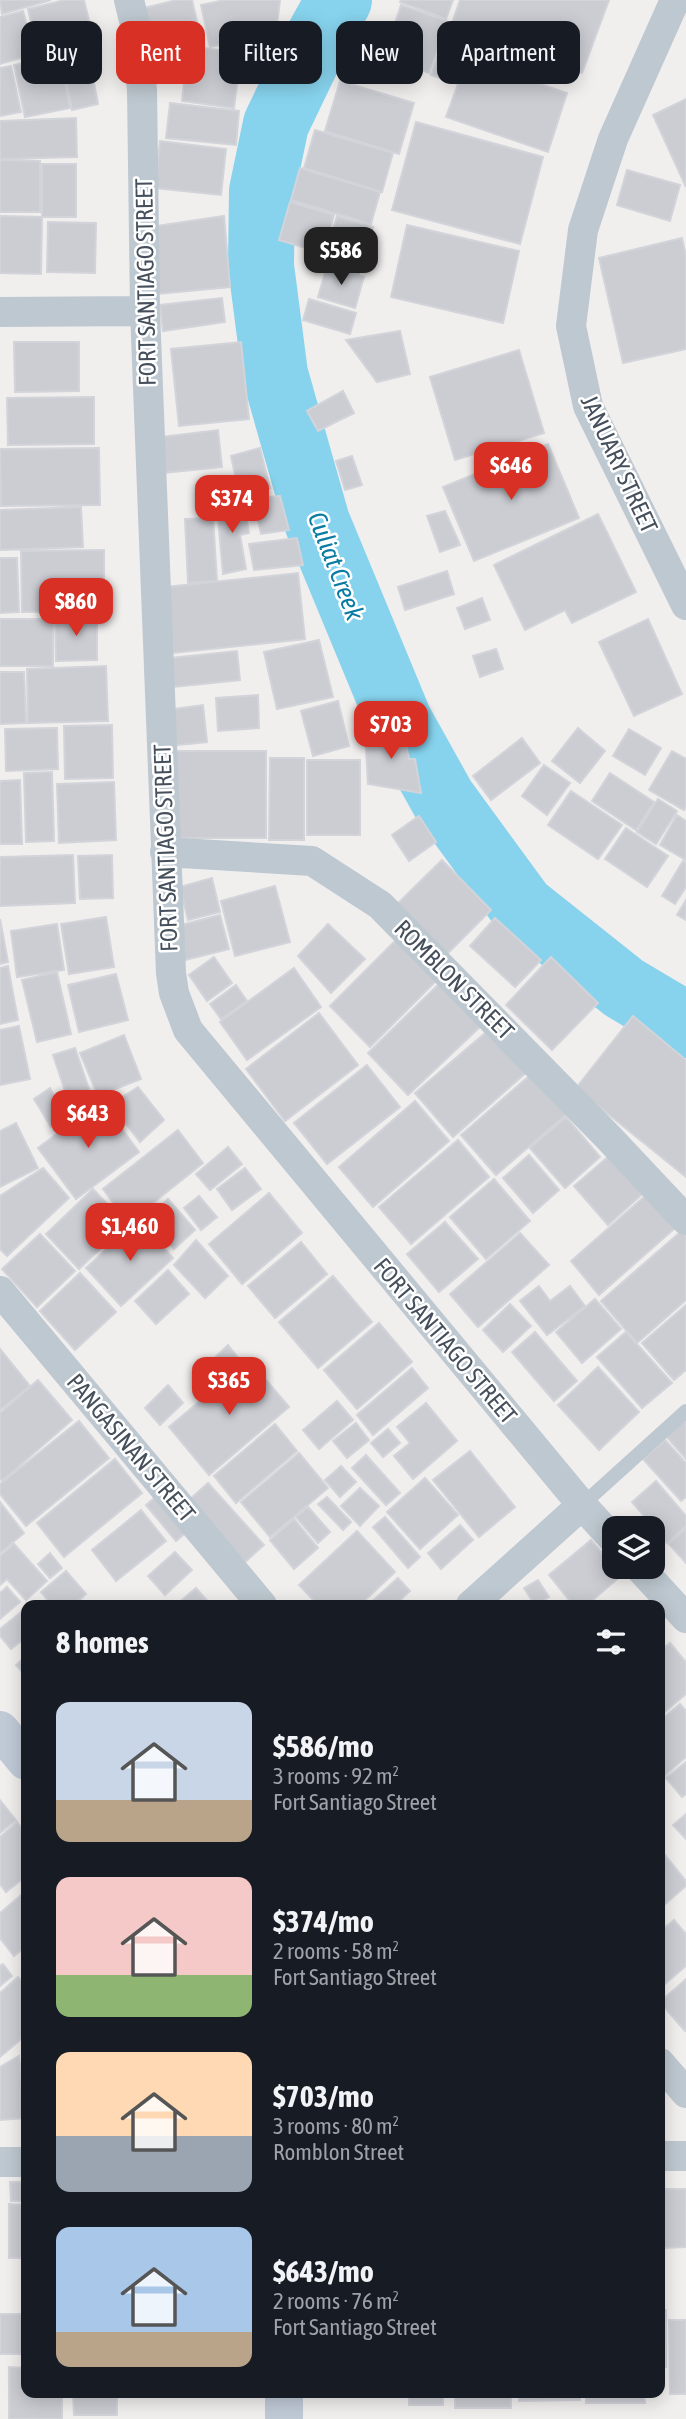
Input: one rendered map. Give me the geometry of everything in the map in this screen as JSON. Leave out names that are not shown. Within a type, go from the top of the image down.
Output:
[{"type":"street","name":"FORT SANTIAGO STREET","points":[[130,0],[136,29],[142,90],[145,312],[171,973],[174,993],[188,1030],[602,1527]]},
{"type":"street","name":"JANUARY STREET","points":[[675,0],[613,139],[583,230],[571,327],[588,406],[686,605]]},
{"type":"street","points":[[0,312],[145,312]]},
{"type":"street","name":"ROMBLON STREET","points":[[166,852],[312,861],[380,905],[600,1128],[686,1220]]},
{"type":"street","name":"PANGASINAN STREET","points":[[0,1291],[258,1600]]},
{"type":"street","points":[[477,1600],[582,1505]]},
{"type":"street","points":[[650,1579],[686,1618]]},
{"type":"street","points":[[0,1730],[21,1755]]},
{"type":"street","points":[[665,2069],[686,2093]]},
{"type":"street","points":[[665,2156],[686,2156]]},
{"type":"street","points":[[0,2162],[21,2162]]},
{"type":"street","points":[[284,2398],[284,2419]]},
{"type":"lane","points":[[582,1505],[686,1411]]},
{"type":"building","points":[[0,0],[51,0],[2,14]]},
{"type":"building","points":[[65,0],[84,0],[89,21],[31,21],[28,9]]},
{"type":"building","points":[[177,0],[192,0],[197,21],[147,21],[144,8]]},
{"type":"building","points":[[225,0],[280,0],[277,21],[219,21],[219,45],[210,47],[201,5]]},
{"type":"building","points":[[453,0],[446,19],[400,2]]},
{"type":"building","points":[[460,0],[609,0],[582,73],[580,21],[453,21]]},
{"type":"building","points":[[401,5],[447,21],[437,21],[437,50],[429,73],[423,71],[423,21],[396,21]]},
{"type":"building","points":[[23,11],[26,21],[21,21],[21,58],[0,64],[0,17]]},
{"type":"building","points":[[205,48],[219,50],[219,84],[237,84],[234,108],[182,101],[184,84],[205,84]]},
{"type":"building","points":[[437,57],[437,77],[431,75]]},
{"type":"building","points":[[21,64],[21,84],[65,84],[70,108],[25,117],[14,65]]},
{"type":"building","points":[[11,66],[21,112],[0,116],[0,68]]},
{"type":"building","points":[[67,84],[94,84],[98,104],[72,110]]},
{"type":"building","points":[[339,84],[350,84],[414,103],[399,154],[325,131]]},
{"type":"building","points":[[458,84],[540,84],[567,93],[548,152],[446,117]]},
{"type":"building","points":[[686,99],[686,187],[653,115]]},
{"type":"building","points":[[170,103],[239,111],[236,145],[166,138]]},
{"type":"building","points":[[76,118],[77,157],[0,159],[0,121]]},
{"type":"building","points":[[416,122],[543,157],[520,244],[392,210]]},
{"type":"building","points":[[315,130],[393,153],[382,192],[304,168]]},
{"type":"building","points":[[160,141],[226,149],[221,195],[155,188]]},
{"type":"building","points":[[0,160],[40,161],[40,212],[0,212]]},
{"type":"building","points":[[42,164],[76,164],[76,217],[42,217]]},
{"type":"building","points":[[300,168],[380,192],[371,224],[291,200]]},
{"type":"building","points":[[627,170],[680,185],[670,221],[617,205]]},
{"type":"building","points":[[290,202],[334,215],[323,253],[279,240]]},
{"type":"building","points":[[0,216],[42,217],[41,274],[0,273]]},
{"type":"building","points":[[224,216],[230,287],[158,294],[156,226]]},
{"type":"building","points":[[337,216],[373,227],[359,274],[323,263]]},
{"type":"building","points":[[48,222],[96,223],[95,273],[47,272]]},
{"type":"building","points":[[407,225],[519,251],[503,323],[391,297]]},
{"type":"building","points":[[682,238],[686,256],[686,349],[623,363],[599,258]]},
{"type":"building","points":[[327,266],[364,277],[355,308],[318,297]]},
{"type":"building","points":[[222,298],[225,322],[163,331],[160,305]]},
{"type":"building","points":[[309,299],[356,313],[350,334],[303,320]]},
{"type":"building","points":[[400,331],[410,374],[377,382],[346,340]]},
{"type":"building","points":[[14,342],[79,342],[79,391],[15,392]]},
{"type":"building","points":[[241,342],[249,419],[179,426],[171,349]]},
{"type":"building","points":[[519,350],[544,433],[455,460],[430,377]]},
{"type":"building","points":[[343,391],[354,413],[318,431],[307,411]]},
{"type":"building","points":[[94,397],[94,444],[8,445],[7,398]]},
{"type":"building","points":[[218,430],[222,467],[164,473],[160,437]]},
{"type":"building","points":[[548,444],[579,518],[474,561],[443,487]]},
{"type":"building","points":[[99,448],[100,505],[1,506],[0,449]]},
{"type":"building","points":[[260,448],[270,488],[239,494],[231,456]]},
{"type":"building","points":[[352,456],[362,485],[345,490],[336,461]]},
{"type":"building","points":[[280,496],[289,530],[261,534],[253,498]]},
{"type":"building","points":[[243,500],[249,533],[240,535],[246,569],[223,574],[217,506]]},
{"type":"building","points":[[81,507],[83,547],[0,550],[0,510]]},
{"type":"building","points":[[445,511],[460,545],[440,552],[427,516]]},
{"type":"building","points":[[598,514],[636,592],[572,623],[565,610],[525,630],[494,565]]},
{"type":"building","points":[[213,518],[217,581],[188,583],[185,519]]},
{"type":"building","points":[[297,538],[303,565],[254,570],[249,544]]},
{"type":"building","points":[[104,550],[104,611],[22,612],[21,551]]},
{"type":"building","points":[[0,558],[17,558],[19,612],[0,613]]},
{"type":"building","points":[[447,571],[454,594],[405,610],[398,587]]},
{"type":"building","points":[[298,573],[305,639],[173,653],[166,587]]},
{"type":"building","points":[[482,598],[490,620],[465,629],[457,608]]},
{"type":"building","points":[[55,616],[97,616],[97,660],[56,661]]},
{"type":"building","points":[[0,619],[53,619],[53,666],[0,666]]},
{"type":"building","points":[[648,619],[682,694],[634,716],[599,642]]},
{"type":"building","points":[[319,640],[333,697],[277,709],[264,652]]},
{"type":"building","points":[[496,649],[503,669],[480,677],[473,656]]},
{"type":"building","points":[[237,651],[240,680],[174,687],[171,658]]},
{"type":"building","points":[[106,666],[108,721],[28,723],[27,669]]},
{"type":"building","points":[[0,672],[24,672],[26,723],[0,724]]},
{"type":"building","points":[[258,695],[259,728],[218,731],[216,698]]},
{"type":"building","points":[[338,701],[349,746],[313,756],[301,711]]},
{"type":"building","points":[[203,705],[207,742],[169,746],[165,710]]},
{"type":"building","points":[[112,725],[113,778],[65,779],[64,726]]},
{"type":"building","points":[[402,727],[409,759],[415,759],[421,793],[368,784],[365,734]]},
{"type":"building","points":[[57,728],[58,769],[6,771],[5,729]]},
{"type":"building","points":[[578,728],[605,751],[580,783],[552,761]]},
{"type":"building","points":[[629,729],[661,748],[645,775],[613,756]]},
{"type":"building","points":[[522,738],[540,763],[491,800],[473,776]]},
{"type":"building","points":[[170,751],[266,751],[266,838],[170,838]]},
{"type":"building","points":[[672,751],[686,759],[684,810],[649,790]]},
{"type":"building","points":[[270,758],[304,758],[304,840],[269,840]]},
{"type":"building","points":[[307,760],[360,760],[360,835],[307,835]]},
{"type":"building","points":[[544,765],[570,783],[547,815],[522,796]]},
{"type":"building","points":[[52,772],[54,841],[26,842],[24,773]]},
{"type":"building","points":[[610,773],[654,802],[636,830],[592,801]]},
{"type":"building","points":[[20,780],[22,844],[0,844],[0,781]]},
{"type":"building","points":[[114,782],[116,840],[59,843],[57,784]]},
{"type":"building","points":[[571,791],[622,825],[598,859],[548,825]]},
{"type":"building","points":[[658,799],[677,811],[656,844],[637,832]]},
{"type":"building","points":[[677,815],[686,821],[686,860],[660,845]]},
{"type":"building","points":[[419,816],[436,842],[409,861],[392,835]]},
{"type":"building","points":[[626,828],[668,856],[647,887],[605,859]]},
{"type":"building","points":[[73,855],[75,903],[0,906],[0,857]]},
{"type":"building","points":[[112,855],[113,898],[80,899],[78,856]]},
{"type":"building","points":[[442,860],[491,910],[442,959],[393,908]]},
{"type":"building","points":[[683,861],[686,863],[686,887],[675,904],[662,896]]},
{"type":"building","points":[[212,878],[220,912],[188,920],[180,887]]},
{"type":"building","points":[[275,886],[290,942],[235,956],[221,901]]},
{"type":"building","points":[[686,900],[686,920],[677,915]]},
{"type":"building","points":[[220,915],[229,949],[181,961],[173,927]]},
{"type":"building","points":[[106,917],[114,967],[69,974],[61,924]]},
{"type":"building","points":[[495,918],[541,960],[515,987],[470,946]]},
{"type":"building","points":[[0,919],[8,962],[0,964]]},
{"type":"building","points":[[57,924],[64,970],[17,977],[11,931]]},
{"type":"building","points":[[328,924],[365,959],[331,993],[298,956]]},
{"type":"building","points":[[399,937],[439,978],[370,1047],[330,1006]]},
{"type":"building","points":[[214,957],[232,983],[207,1001],[189,975]]},
{"type":"building","points":[[551,957],[598,1003],[552,1050],[506,1005]]},
{"type":"building","points":[[8,966],[18,1020],[0,1024],[0,968]]},
{"type":"building","points":[[294,968],[321,1007],[247,1060],[220,1022]]},
{"type":"building","points":[[57,972],[71,1034],[37,1042],[22,980]]},
{"type":"building","points":[[116,974],[128,1020],[79,1032],[68,985]]},
{"type":"building","points":[[440,983],[481,1026],[408,1095],[368,1053]]},
{"type":"building","points":[[236,985],[247,1001],[221,1019],[210,1004]]},
{"type":"building","points":[[319,1013],[358,1065],[285,1121],[246,1069]]},
{"type":"building","points":[[633,1016],[686,1060],[686,1177],[576,1088]]},
{"type":"building","points":[[19,1026],[30,1079],[0,1085],[0,1030]]},
{"type":"building","points":[[491,1028],[528,1071],[453,1137],[415,1093]]},
{"type":"building","points":[[124,1035],[141,1079],[98,1096],[80,1053]]},
{"type":"building","points":[[75,1048],[92,1098],[70,1106],[53,1055]]},
{"type":"building","points":[[367,1065],[400,1107],[327,1164],[294,1123]]},
{"type":"building","points":[[535,1071],[569,1112],[496,1175],[461,1135]]},
{"type":"building","points":[[138,1087],[164,1120],[140,1142],[111,1104]]},
{"type":"building","points":[[50,1088],[66,1119],[51,1127],[34,1099]]},
{"type":"building","points":[[101,1101],[139,1152],[76,1199],[38,1148]]},
{"type":"building","points":[[415,1101],[449,1141],[373,1207],[339,1167]]},
{"type":"building","points":[[566,1117],[600,1157],[565,1188],[530,1148]]},
{"type":"building","points":[[16,1123],[38,1168],[0,1187],[0,1131]]},
{"type":"building","points":[[178,1130],[203,1163],[128,1223],[103,1189]]},
{"type":"building","points":[[458,1140],[489,1177],[411,1244],[379,1207]]},
{"type":"building","points":[[228,1147],[242,1164],[210,1190],[196,1174]]},
{"type":"building","points":[[616,1150],[649,1188],[608,1225],[574,1186]]},
{"type":"building","points":[[529,1155],[559,1190],[533,1213],[503,1178]]},
{"type":"building","points":[[43,1168],[69,1198],[7,1256],[0,1249],[0,1196]]},
{"type":"building","points":[[245,1168],[261,1189],[232,1210],[217,1189]]},
{"type":"building","points":[[494,1179],[530,1221],[486,1259],[450,1217]]},
{"type":"building","points":[[93,1189],[126,1224],[79,1269],[46,1234]]},
{"type":"building","points":[[653,1189],[682,1222],[599,1295],[571,1261]]},
{"type":"building","points":[[269,1193],[302,1233],[242,1284],[209,1244]]},
{"type":"building","points":[[199,1196],[217,1217],[201,1230],[184,1208]]},
{"type":"building","points":[[168,1199],[195,1230],[174,1249],[147,1218]]},
{"type":"building","points":[[138,1220],[173,1258],[121,1306],[86,1268]]},
{"type":"building","points":[[445,1222],[478,1259],[439,1292],[407,1254]]},
{"type":"building","points":[[686,1227],[686,1300],[637,1343],[601,1301]]},
{"type":"building","points":[[520,1233],[549,1265],[478,1327],[450,1294]]},
{"type":"building","points":[[40,1234],[75,1271],[37,1307],[2,1269]]},
{"type":"building","points":[[196,1240],[228,1276],[205,1298],[174,1265]]},
{"type":"building","points":[[301,1242],[327,1274],[275,1318],[248,1286]]},
{"type":"building","points":[[168,1270],[189,1294],[156,1324],[135,1301]]},
{"type":"building","points":[[80,1273],[116,1312],[75,1350],[40,1311]]},
{"type":"building","points":[[333,1276],[372,1322],[318,1368],[279,1322]]},
{"type":"building","points":[[539,1286],[550,1301],[570,1286],[585,1306],[547,1335],[520,1301]]},
{"type":"building","points":[[595,1299],[621,1329],[582,1363],[556,1332]]},
{"type":"building","points":[[510,1304],[531,1326],[503,1352],[483,1330]]},
{"type":"building","points":[[686,1305],[686,1370],[674,1380],[642,1343]]},
{"type":"building","points":[[379,1323],[412,1362],[357,1409],[324,1370]]},
{"type":"building","points":[[535,1332],[577,1381],[554,1401],[512,1352]]},
{"type":"building","points":[[626,1332],[672,1383],[642,1408],[597,1357]]},
{"type":"building","points":[[228,1345],[239,1359],[215,1381],[204,1368]]},
{"type":"building","points":[[0,1349],[30,1386],[0,1410]]},
{"type":"building","points":[[249,1360],[289,1407],[209,1475],[169,1427]]},
{"type":"building","points":[[598,1367],[639,1412],[599,1450],[558,1405]]},
{"type":"building","points":[[412,1368],[428,1388],[373,1435],[357,1415]]},
{"type":"building","points":[[38,1380],[72,1420],[2,1481],[0,1413]]},
{"type":"building","points":[[168,1385],[183,1403],[160,1425],[145,1408]]},
{"type":"building","points":[[337,1401],[353,1420],[319,1449],[303,1430]]},
{"type":"building","points":[[426,1403],[457,1441],[413,1479],[394,1456],[410,1443],[397,1427]]},
{"type":"building","points":[[686,1419],[686,1459],[666,1436]]},
{"type":"building","points":[[79,1421],[109,1458],[26,1526],[0,1494],[0,1484]]},
{"type":"building","points":[[356,1423],[369,1440],[347,1458],[333,1441]]},
{"type":"building","points":[[275,1424],[297,1451],[236,1503],[214,1476]]},
{"type":"building","points":[[388,1429],[400,1443],[383,1457],[371,1443]]},
{"type":"building","points":[[665,1440],[686,1463],[686,1497],[681,1501],[643,1459]]},
{"type":"building","points":[[470,1451],[515,1507],[479,1537],[433,1480]]},
{"type":"building","points":[[299,1453],[328,1488],[270,1537],[241,1502]]},
{"type":"building","points":[[366,1455],[400,1493],[386,1505],[352,1468]]},
{"type":"building","points":[[115,1459],[142,1493],[64,1557],[37,1523]]},
{"type":"building","points":[[341,1466],[356,1482],[340,1497],[325,1480]]},
{"type":"building","points":[[425,1478],[458,1515],[420,1549],[387,1512]]},
{"type":"building","points":[[656,1481],[686,1516],[686,1526],[667,1543],[665,1516],[644,1516],[632,1502]]},
{"type":"building","points":[[208,1483],[264,1545],[245,1562],[189,1500]]},
{"type":"building","points":[[360,1488],[379,1506],[360,1526],[341,1506]]},
{"type":"building","points":[[159,1494],[189,1530],[176,1541],[146,1505]]},
{"type":"building","points":[[327,1497],[351,1522],[343,1530],[318,1504]]},
{"type":"building","points":[[0,1502],[24,1533],[0,1553]]},
{"type":"building","points":[[308,1507],[330,1532],[318,1543],[296,1517]]},
{"type":"building","points":[[141,1510],[166,1541],[116,1581],[92,1550]]},
{"type":"building","points":[[385,1517],[420,1557],[408,1568],[373,1527]]},
{"type":"building","points":[[294,1519],[318,1548],[294,1569],[270,1540]]},
{"type":"building","points":[[460,1525],[473,1540],[441,1569],[428,1553]]},
{"type":"building","points":[[686,1528],[686,1563],[669,1544]]},
{"type":"building","points":[[357,1531],[395,1572],[365,1600],[313,1600],[299,1585]]},
{"type":"building","points":[[591,1540],[602,1553],[602,1579],[617,1579],[593,1600],[569,1600],[549,1575]]},
{"type":"building","points":[[14,1544],[47,1581],[26,1600],[7,1579],[0,1585],[0,1556]]},
{"type":"building","points":[[175,1552],[192,1570],[165,1595],[148,1576]]},
{"type":"building","points":[[50,1553],[62,1568],[50,1578],[38,1564]]},
{"type":"building","points":[[66,1571],[86,1594],[79,1600],[48,1600],[41,1592]]},
{"type":"building","points":[[398,1578],[410,1591],[400,1600],[374,1600]]},
{"type":"building","points":[[538,1580],[549,1597],[532,1600],[524,1588]]},
{"type":"building","points":[[7,1587],[20,1602],[0,1619],[0,1593]]},
{"type":"building","points":[[196,1588],[207,1600],[182,1600]]},
{"type":"building","points":[[21,1612],[21,1641],[11,1649],[0,1636],[0,1629]]},
{"type":"building","points":[[670,1643],[686,1662],[686,1694],[665,1712],[665,1647]]},
{"type":"building","points":[[680,1704],[686,1711],[686,1757],[665,1776],[665,1717]]},
{"type":"building","points":[[686,1762],[686,1794],[682,1797],[666,1778]]},
{"type":"building","points":[[0,1800],[16,1820],[0,1833]]},
{"type":"building","points":[[686,1814],[686,1839],[673,1825]]},
{"type":"building","points":[[17,1822],[21,1827],[21,1880],[6,1892],[0,1884],[0,1837]]},
{"type":"building","points":[[665,1855],[686,1881],[686,1886],[665,1904]]},
{"type":"building","points":[[21,1895],[21,1950],[14,1956],[0,1938],[0,1913]]},
{"type":"building","points":[[674,1920],[686,1934],[686,1966],[665,1984],[665,1928]]},
{"type":"building","points":[[3,1964],[12,1976],[0,1986],[0,1966]]},
{"type":"building","points":[[18,1977],[21,1980],[21,2039],[0,2057],[0,1993]]},
{"type":"building","points":[[686,1979],[685,2031],[665,2008],[665,1998]]},
{"type":"building","points":[[19,2056],[21,2118],[0,2120],[0,2067]]},
{"type":"building","points":[[10,2182],[21,2182],[21,2201],[11,2201]]},
{"type":"building","points":[[665,2189],[686,2189],[686,2247],[665,2248]]},
{"type":"building","points":[[9,2204],[21,2205],[21,2258],[9,2258]]},
{"type":"building","points":[[665,2310],[666,2310],[665,2367]]},
{"type":"building","points":[[0,2314],[21,2314],[21,2354],[0,2354]]},
{"type":"building","points":[[669,2320],[686,2320],[686,2394],[670,2394]]},
{"type":"building","points":[[9,2367],[21,2368],[21,2398],[62,2398],[62,2419],[9,2419]]},
{"type":"building","points":[[73,2398],[117,2398],[117,2415],[74,2415]]},
{"type":"building","points":[[409,2398],[443,2398],[443,2405],[409,2405]]},
{"type":"building","points":[[455,2398],[511,2398],[511,2408],[455,2408]]},
{"type":"building","points":[[519,2398],[580,2398],[580,2400],[519,2401]]},
{"type":"building","points":[[586,2398],[645,2398],[645,2403],[586,2403]]},
{"type":"waterway","name":"Culiat Creek","points":[[339,0],[276,124],[262,191],[261,266],[275,374],[317,522],[399,720],[443,799],[522,907],[624,988],[686,1025]]}]
